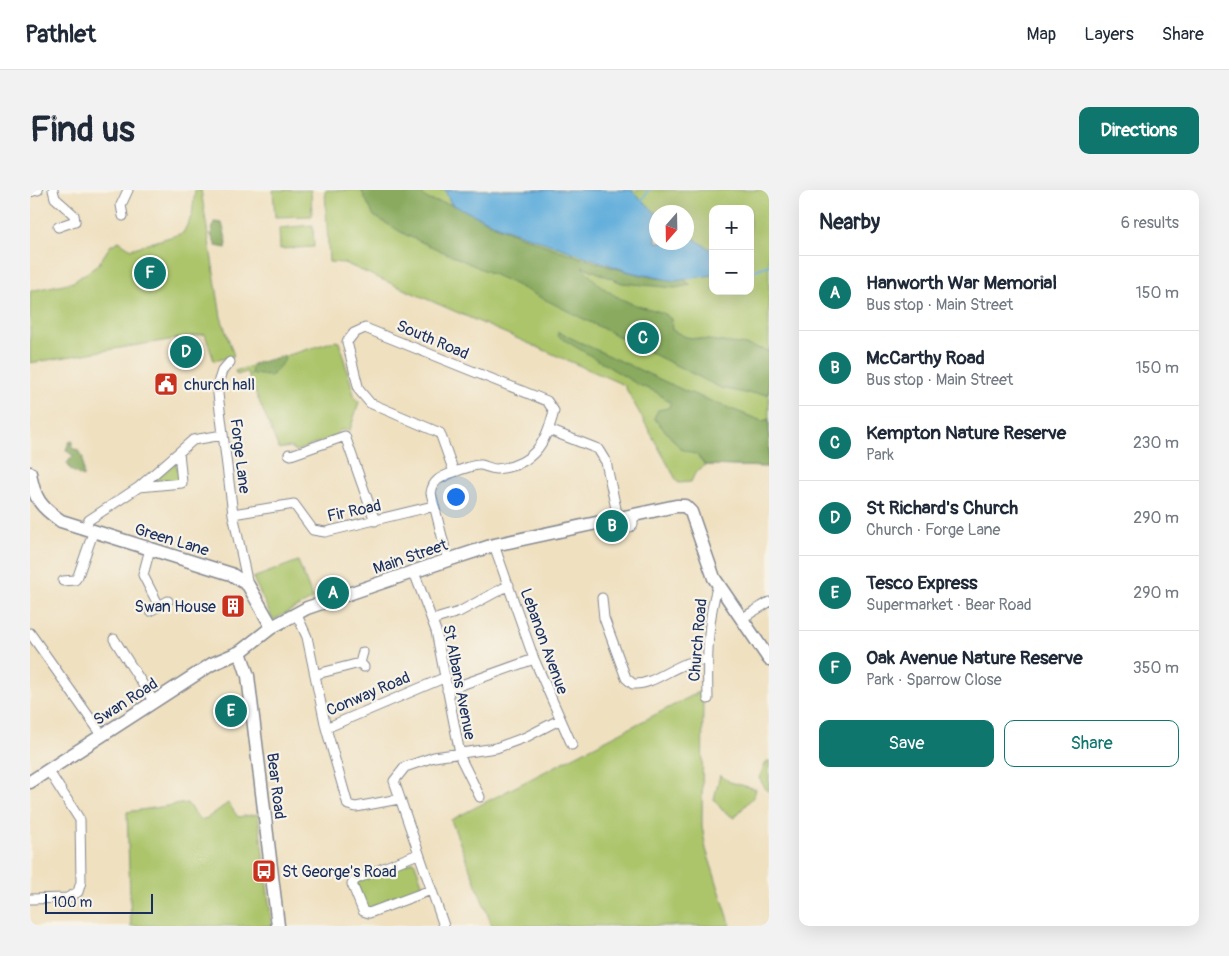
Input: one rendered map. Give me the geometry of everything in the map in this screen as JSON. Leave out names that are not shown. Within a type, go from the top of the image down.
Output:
[{"type":"street","points":[[30,192],[38,190]]},
{"type":"street","points":[[53,190],[55,198],[74,215],[75,221],[58,227]]},
{"type":"street","points":[[123,216],[121,206],[128,190]]},
{"type":"street","name":"South Road","points":[[448,560],[430,493],[432,486],[437,479],[454,472],[479,465],[495,469],[517,464],[538,452],[550,430],[554,411],[547,401],[365,328],[354,333],[347,342],[362,395],[370,403],[440,434],[454,472]]},
{"type":"street","name":"Forge Lane","points":[[230,362],[222,371],[217,386],[233,514],[248,585]]},
{"type":"street","points":[[550,430],[598,448],[606,462],[618,518]]},
{"type":"street","points":[[63,581],[75,580],[78,576],[88,531],[88,520],[139,487],[193,440],[223,435]]},
{"type":"street","points":[[289,454],[291,455],[346,436],[375,521]]},
{"type":"street","points":[[139,487],[182,483],[179,452]]},
{"type":"street","name":"Green Lane","points":[[30,474],[35,496],[42,508],[61,522],[231,574],[248,585],[272,627]]},
{"type":"street","name":"Fir Road","points":[[233,514],[294,504],[313,530],[325,532],[433,506]]},
{"type":"street","name":"Main Street","points":[[240,652],[272,627],[296,614],[448,560],[494,545],[676,506],[689,509],[718,584]]},
{"type":"street","points":[[604,521],[609,532],[630,527],[633,524],[632,516]]},
{"type":"street","name":"Lebanon Avenue","points":[[494,545],[534,659],[559,720],[572,745]]},
{"type":"street","points":[[150,549],[143,575],[159,606]]},
{"type":"street","points":[[231,574],[241,557]]},
{"type":"street","name":"St Albans Avenue","points":[[414,572],[432,620],[446,677],[459,752],[480,797]]},
{"type":"street","points":[[718,584],[769,659]]},
{"type":"street","name":"Church Road","points":[[708,699],[708,660],[713,600],[718,584]]},
{"type":"street","points":[[432,620],[458,612],[509,585]]},
{"type":"street","points":[[602,598],[604,618],[626,678],[633,684],[642,684],[690,661],[708,660]]},
{"type":"street","points":[[150,611],[168,601]]},
{"type":"street","points":[[741,619],[769,602]]},
{"type":"street","name":"Conway Road","points":[[296,614],[308,637],[317,674],[326,728],[446,677]]},
{"type":"street","points":[[30,633],[102,735]]},
{"type":"street","points":[[114,638],[154,702]]},
{"type":"street","name":"Swan Road","points":[[30,782],[222,658],[240,652]]},
{"type":"street","name":"Bear Road","points":[[240,652],[248,676],[278,926]]},
{"type":"street","name":"Conway Road","points":[[317,674],[362,665],[363,652]]},
{"type":"street","points":[[447,690],[534,659]]},
{"type":"street","points":[[444,926],[394,781],[405,767],[434,757],[496,748],[526,737],[559,720]]},
{"type":"street","points":[[326,728],[348,805],[356,808],[399,799]]},
{"type":"street","points":[[30,899],[67,898],[78,892],[81,882],[80,820],[48,770]]},
{"type":"street","points":[[418,854],[356,879],[352,884],[363,912],[369,913],[431,890]]},
{"type":"green space","points":[[195,190],[201,190],[221,317],[234,356],[214,361],[205,334],[30,363],[30,291],[73,282],[98,265],[110,246],[119,241],[131,249],[183,233],[192,215]]},
{"type":"green space","points":[[273,190],[311,190],[312,216],[275,217]]},
{"type":"green space","points":[[325,190],[769,190],[769,467],[705,465],[695,473],[691,482],[678,483],[624,385],[344,263],[329,262]]},
{"type":"green space","points":[[361,190],[420,190],[430,200],[458,207],[500,228],[565,252],[620,270],[646,276],[683,279],[691,285],[675,288],[622,283],[582,266],[600,285],[615,295],[631,303],[668,316],[671,319],[672,330],[686,337],[746,345],[769,351],[769,394],[745,393],[721,388],[508,281],[406,235],[374,216]]},
{"type":"green space","points":[[214,222],[222,223],[227,243],[226,248],[216,246],[211,235]]},
{"type":"green space","points":[[313,225],[314,247],[280,249],[279,228]]},
{"type":"green space","points":[[558,332],[683,390],[762,421],[769,419],[769,467],[705,465],[697,455],[681,449],[654,418],[658,410],[668,408],[671,403],[656,392],[637,384],[558,336]]},
{"type":"green space","points":[[335,341],[339,342],[355,398],[359,402],[350,430],[340,430],[336,436],[296,451],[290,447],[279,449],[247,372],[237,375],[235,371]]},
{"type":"green space","points":[[283,356],[285,360],[271,376],[251,374],[253,364]]},
{"type":"green space","points":[[73,441],[71,448],[78,450],[83,458],[83,477],[71,470],[67,463],[73,456],[66,450],[69,442]]},
{"type":"green space","points":[[175,462],[180,475],[177,481],[156,483],[155,480]]},
{"type":"green space","points":[[298,561],[313,599],[273,620],[253,578]]},
{"type":"green space","points":[[703,690],[702,826],[706,849],[731,926],[492,926],[451,820]]},
{"type":"green space","points":[[769,760],[769,791],[767,791],[759,778],[765,764]]},
{"type":"green space","points":[[720,775],[730,782],[756,789],[754,796],[734,818],[722,810],[714,799]]},
{"type":"green space","points":[[187,803],[200,820],[207,818],[228,803],[238,817],[258,814],[272,926],[131,926],[127,812]]},
{"type":"green space","points":[[414,861],[424,888],[367,909],[356,882]]},
{"type":"water","points":[[445,190],[631,190],[649,207],[649,250],[694,250],[694,238],[709,248],[709,276],[674,281],[630,272],[500,227],[451,204]]},
{"type":"waterway","points":[[642,200],[649,190]]},
{"type":"waterway","points":[[754,271],[769,265]]},
{"type":"place","name":"Oak Avenue Nature Reserve","points":[[150,273]]},
{"type":"place","name":"Kempton Nature Reserve","points":[[643,338]]},
{"type":"place","name":"St Richard's Church","points":[[186,352]]},
{"type":"place","name":"church hall","points":[[166,384]]},
{"type":"place","name":"McCarthy Road","points":[[612,526]]},
{"type":"place","name":"Hanworth War Memorial","points":[[333,593]]},
{"type":"place","name":"Swan House","points":[[233,606]]},
{"type":"place","name":"Tesco Express","points":[[231,711]]},
{"type":"place","name":"St George's Road","points":[[264,871]]}]
